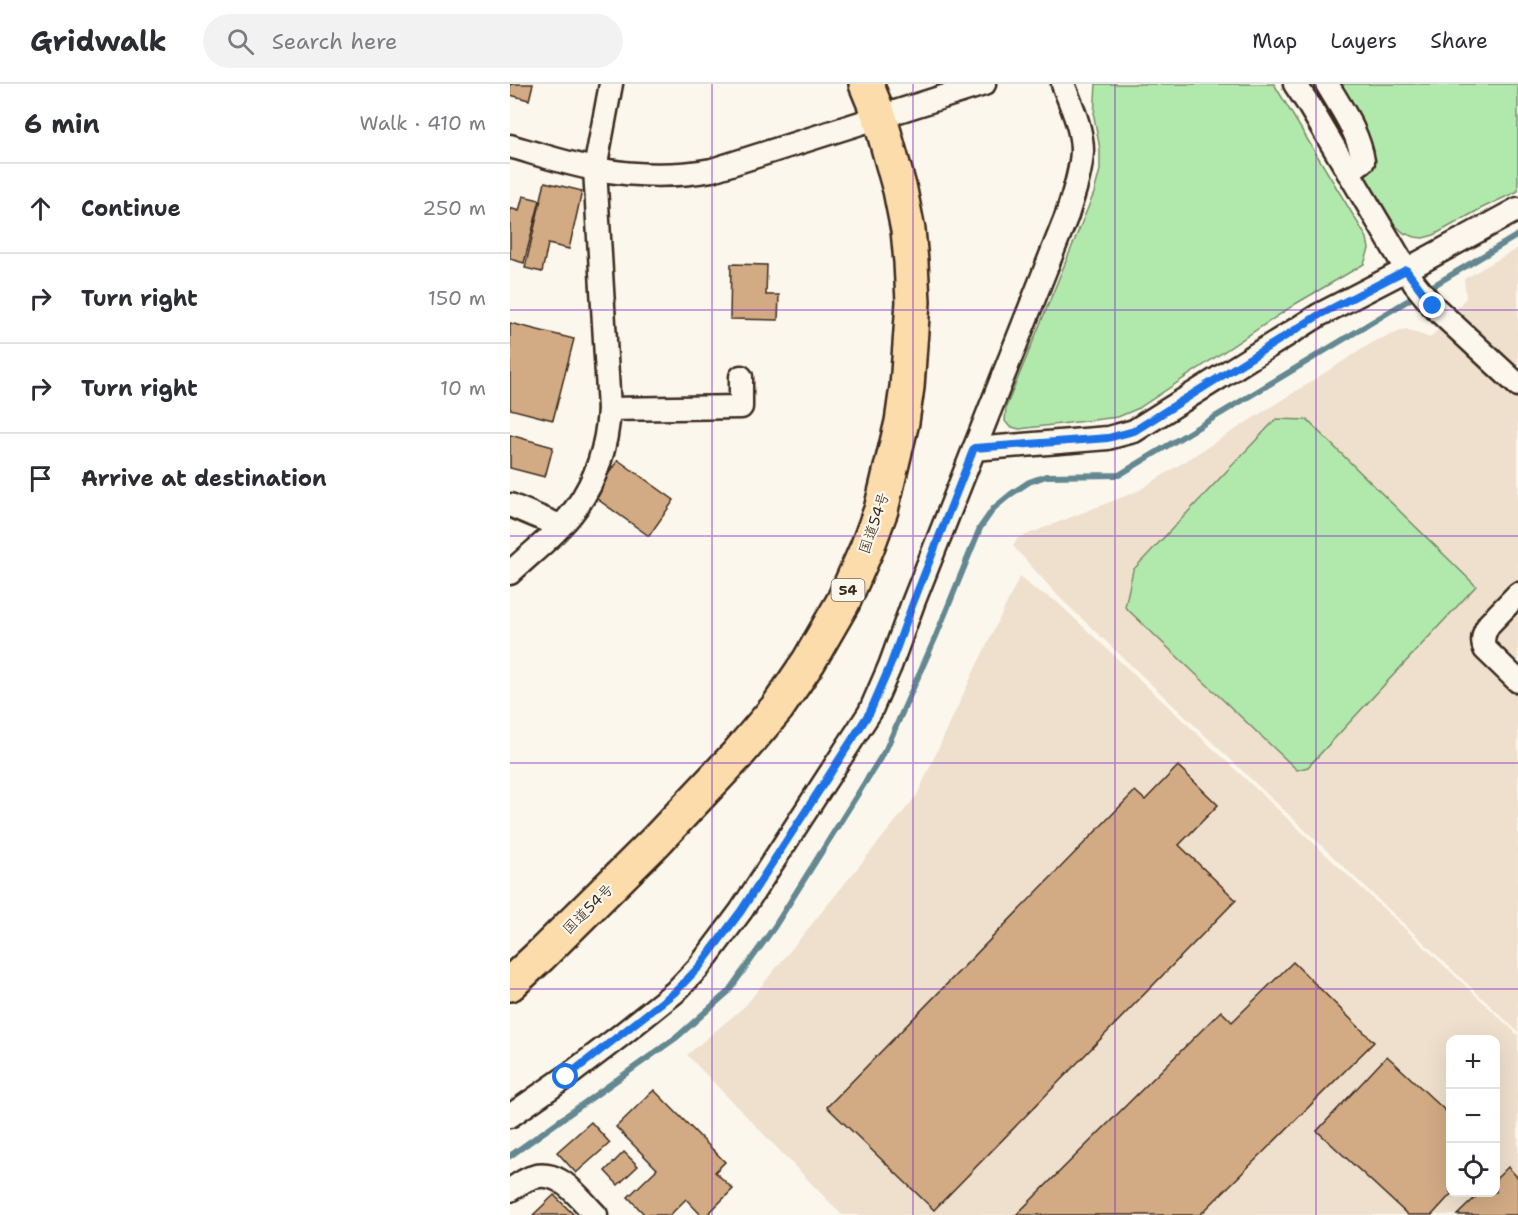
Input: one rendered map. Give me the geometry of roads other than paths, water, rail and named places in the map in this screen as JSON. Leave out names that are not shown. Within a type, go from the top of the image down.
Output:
[{"type":"highway","name":"国道54号","points":[[510,984],[656,841],[737,755],[777,708],[809,661],[843,602],[867,548],[880,510],[902,422],[913,302],[911,262],[900,190],[880,118],[866,84]]},
{"type":"street","points":[[510,573],[576,509],[598,468],[604,448],[609,409],[595,169],[611,84]]},
{"type":"street","points":[[510,146],[595,169],[664,176],[690,174],[712,170],[984,84]]},
{"type":"street","points":[[510,1116],[566,1077],[675,992],[699,967],[741,911],[870,712],[1067,215],[1077,181],[1082,151],[1080,135],[1063,84]]},
{"type":"street","points":[[1294,84],[1307,102],[1406,270],[1433,306],[1518,385]]},
{"type":"street","points":[[1327,84],[1349,122],[1361,151],[1363,161],[1348,172]]},
{"type":"street","points":[[974,448],[1108,438],[1134,431],[1319,315],[1518,208]]},
{"type":"street","points":[[609,409],[741,407],[741,377]]},
{"type":"street","points":[[510,505],[560,526]]},
{"type":"street","points":[[1518,594],[1489,624],[1483,639],[1485,649],[1518,681]]},
{"type":"street","points":[[510,1190],[527,1179],[537,1176],[555,1177],[562,1181],[596,1215]]},
{"type":"waterway","points":[[1426,290],[1518,235]]},
{"type":"waterway","points":[[510,1156],[677,1037],[728,992],[775,926],[886,749],[980,528],[994,508],[1029,482],[1046,476],[1119,475],[1417,295]]}]
